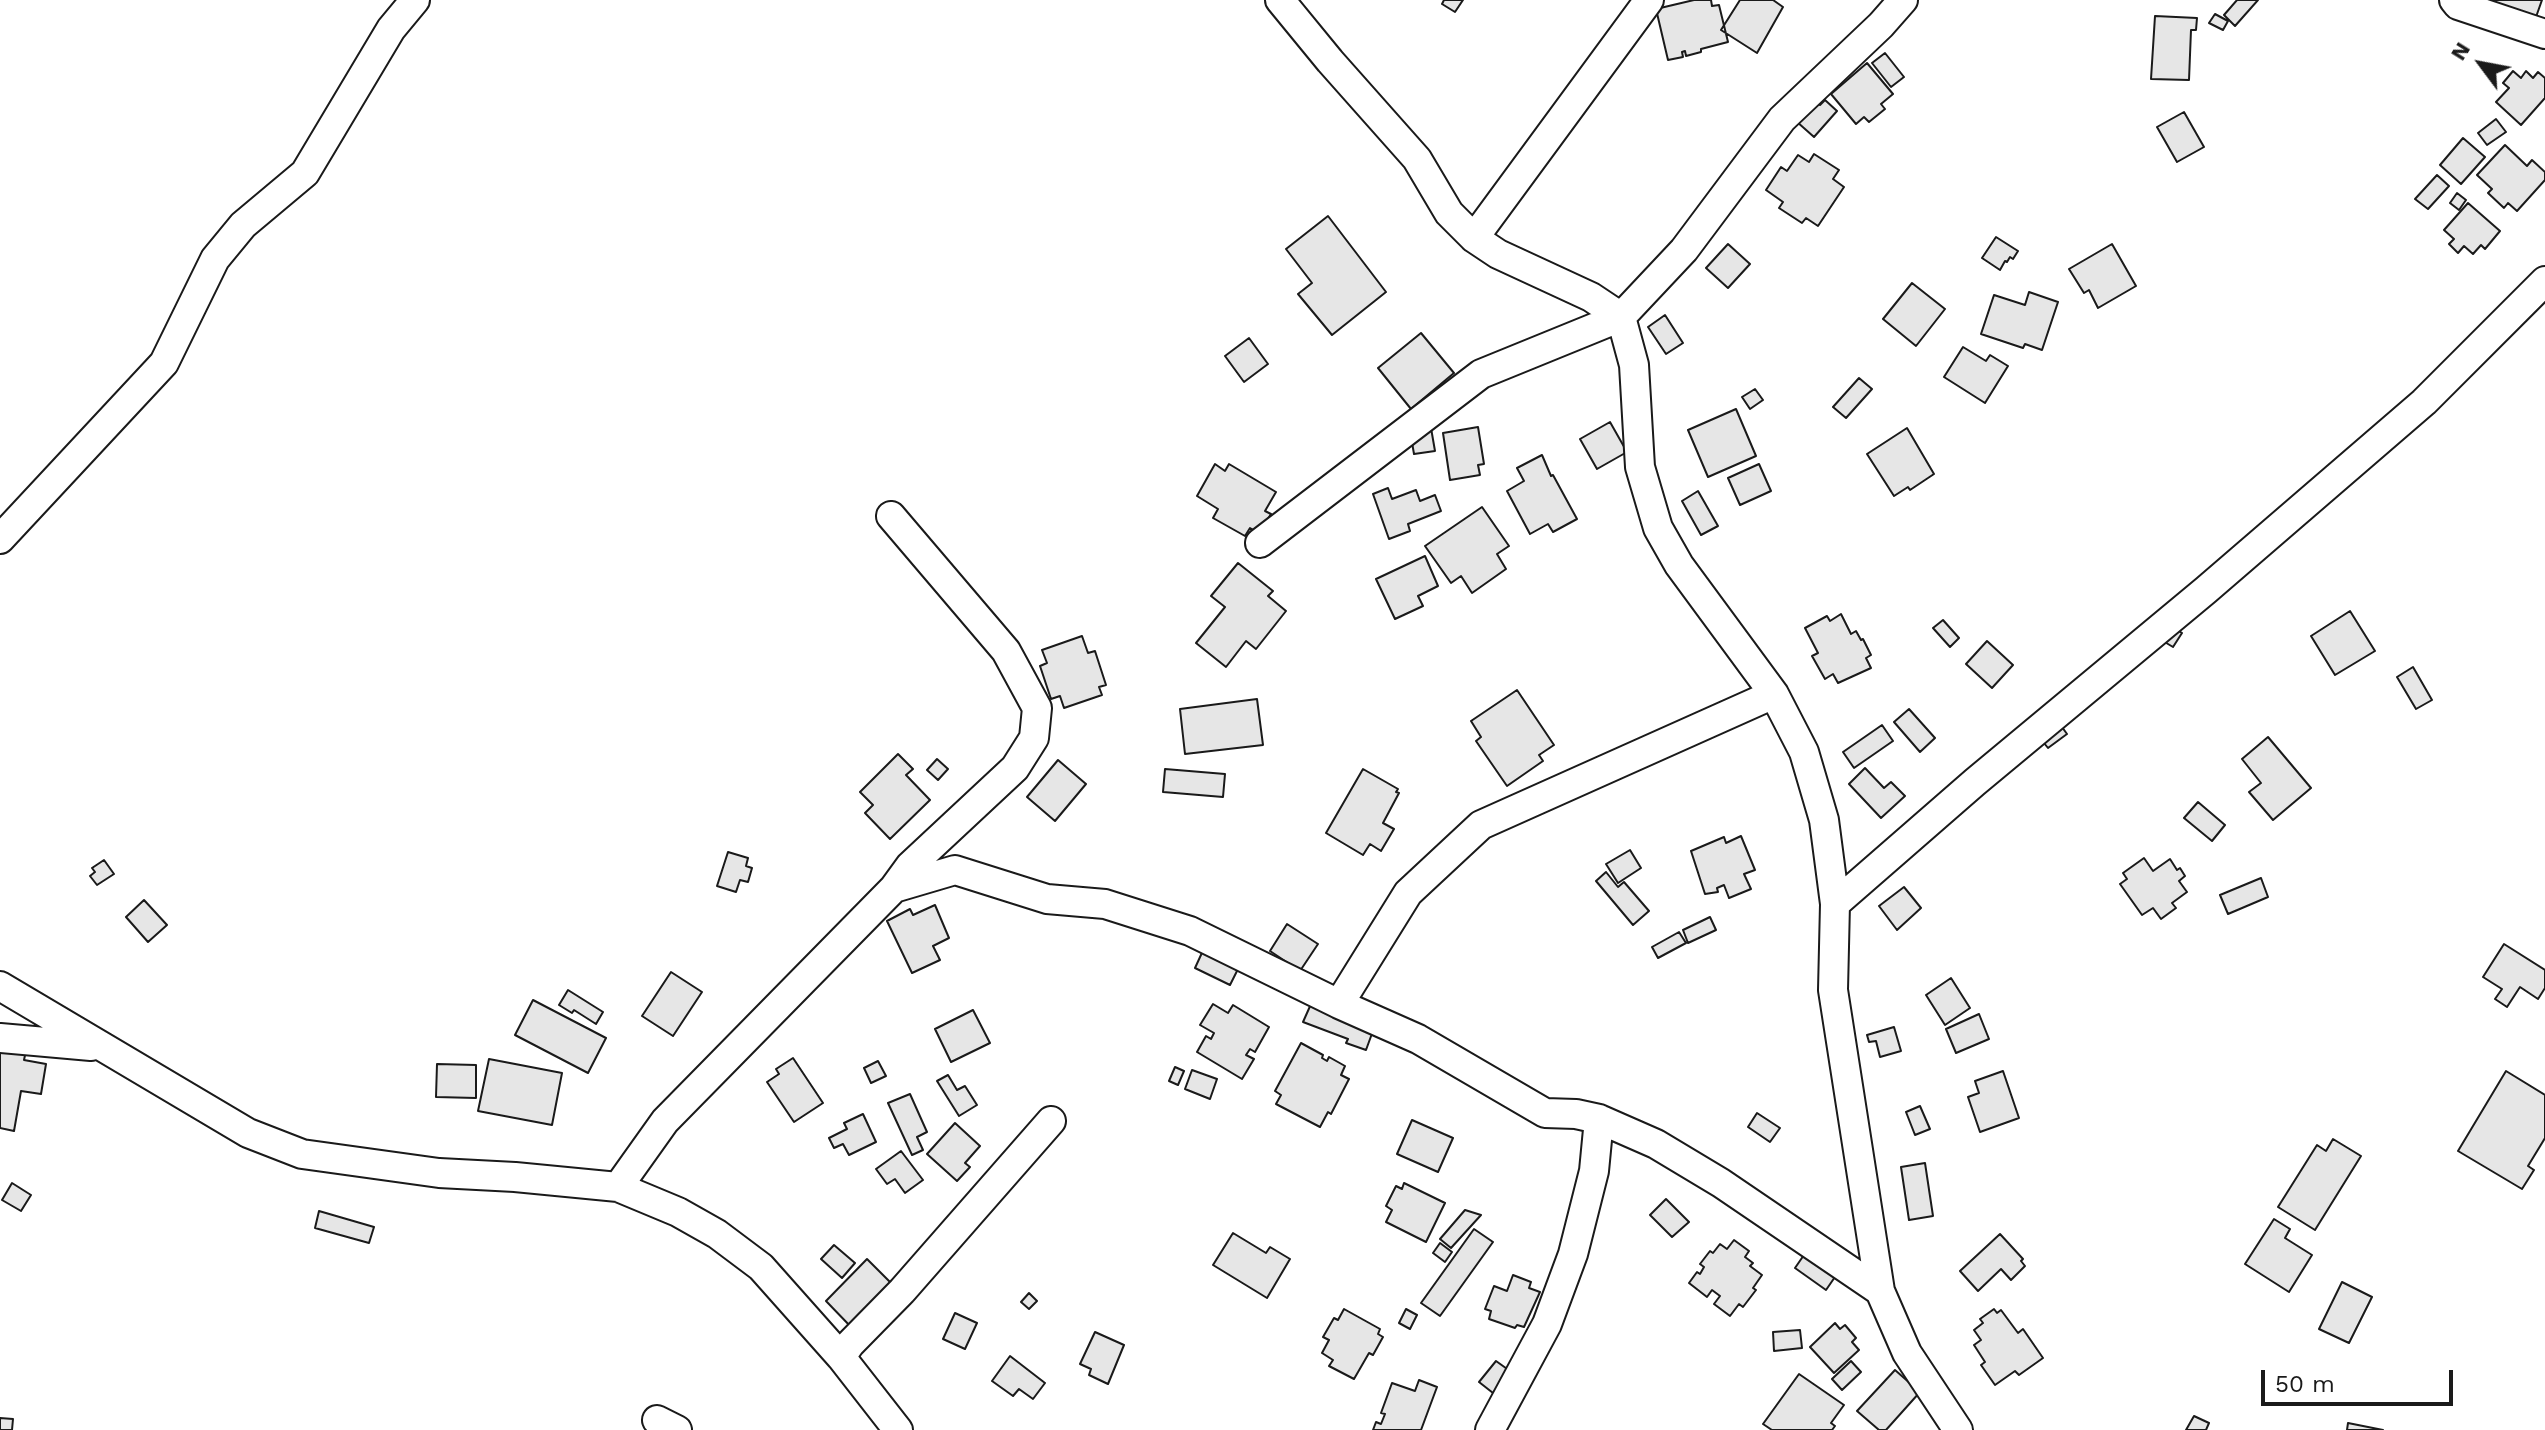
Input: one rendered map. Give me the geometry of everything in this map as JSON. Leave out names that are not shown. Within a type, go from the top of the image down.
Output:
[{"type":"street","points":[[0,539],[164,363],[215,259],[243,225],[305,173],[391,29],[415,0]]},
{"type":"street","points":[[1280,0],[1417,159],[1449,213],[1474,238],[1498,254],[1591,297],[1621,317],[1634,365],[1640,467],[1658,528],[1679,565],[1774,694],[1804,752],[1824,820],[1835,904],[1833,990],[1880,1291],[1907,1353],[1958,1430]]},
{"type":"street","points":[[1474,238],[1649,0]]},
{"type":"street","points":[[1260,543],[1481,374],[1621,317],[1684,250],[1782,119],[1903,0]]},
{"type":"street","points":[[2454,0],[2458,5],[2545,34]]},
{"type":"street","points":[[1835,904],[2424,402],[2545,281]]},
{"type":"street","points":[[618,1187],[665,1121],[894,888],[910,866],[1015,768],[1034,738],[1037,708],[1006,651],[891,516]]},
{"type":"street","points":[[1339,1004],[1408,893],[1481,825],[1774,694]]},
{"type":"street","points":[[894,888],[955,870],[1047,899],[1105,904],[1190,931],[1418,1039],[1545,1113],[1576,1114],[1599,1119],[1656,1144],[1721,1183],[1880,1291]]},
{"type":"street","points":[[0,986],[248,1133],[302,1154],[439,1173],[618,1187],[678,1212],[717,1234],[761,1267],[841,1357],[898,1430]]},
{"type":"street","points":[[0,1038],[100,1046]]},
{"type":"street","points":[[1490,1430],[1547,1324],[1573,1254],[1594,1171],[1599,1119]]},
{"type":"street","points":[[841,1357],[1051,1121]]},
{"type":"building","points":[[1444,0],[1463,0],[1455,12],[1442,4]]},
{"type":"building","points":[[1694,0],[1711,0],[1712,6],[1719,5],[1728,42],[1686,56],[1685,51],[1682,52],[1683,57],[1668,60],[1656,9]]},
{"type":"building","points":[[1740,0],[1773,0],[1783,7],[1757,53],[1721,30]]},
{"type":"building","points":[[2237,0],[2258,0],[2235,26],[2224,15]]},
{"type":"building","points":[[2488,0],[2542,0],[2536,17]]},
{"type":"building","points":[[2215,14],[2228,21],[2223,30],[2209,23]]},
{"type":"building","points":[[2155,16],[2197,18],[2196,30],[2191,30],[2189,80],[2151,79]]},
{"type":"building","points":[[1885,53],[1904,77],[1891,87],[1872,63]]},
{"type":"building","points":[[1867,63],[1893,94],[1881,104],[1885,109],[1869,122],[1864,117],[1856,124],[1831,94]]},
{"type":"building","points":[[2513,71],[2521,78],[2526,71],[2533,78],[2538,72],[2545,78],[2545,98],[2521,125],[2496,102],[2509,88],[2503,83]]},
{"type":"building","points":[[1814,100],[1820,105],[1825,100],[1837,111],[1814,137],[1796,121]]},
{"type":"building","points":[[2184,112],[2204,147],[2177,162],[2157,127]]},
{"type":"building","points":[[2496,119],[2506,132],[2487,145],[2478,133]]},
{"type":"building","points":[[2463,138],[2485,157],[2461,184],[2440,165]]},
{"type":"building","points":[[2505,145],[2527,166],[2532,160],[2545,172],[2545,180],[2517,211],[2508,203],[2504,208],[2488,193],[2492,189],[2477,175]]},
{"type":"building","points":[[1814,154],[1839,170],[1833,179],[1844,187],[1818,226],[1806,218],[1802,223],[1779,208],[1783,202],[1766,190],[1781,167],[1787,171],[1798,155],[1809,162]]},
{"type":"building","points":[[2437,175],[2449,186],[2428,209],[2415,199]]},
{"type":"building","points":[[2457,193],[2466,200],[2459,210],[2450,203]]},
{"type":"building","points":[[2468,203],[2500,231],[2485,249],[2481,245],[2473,254],[2464,246],[2458,253],[2449,244],[2454,239],[2444,230]]},
{"type":"building","points":[[1328,216],[1386,292],[1332,335],[1298,294],[1312,283],[1286,249]]},
{"type":"building","points":[[1996,237],[2018,251],[2013,259],[2010,257],[2005,261],[2000,270],[1982,258]]},
{"type":"building","points":[[1728,244],[1750,264],[1728,288],[1706,268]]},
{"type":"building","points":[[2112,244],[2136,286],[2098,308],[2089,290],[2084,293],[2069,269]]},
{"type":"building","points":[[1912,283],[1945,309],[1916,346],[1883,319]]},
{"type":"building","points":[[2029,292],[2058,302],[2042,350],[2025,344],[2023,348],[1981,334],[1994,295],[2025,305]]},
{"type":"building","points":[[1665,315],[1683,343],[1666,354],[1648,327]]},
{"type":"building","points":[[1421,333],[1454,373],[1411,409],[1378,368]]},
{"type":"building","points":[[1249,338],[1268,364],[1244,382],[1225,356]]},
{"type":"building","points":[[1963,347],[1986,361],[1990,355],[2008,366],[1985,403],[1944,377]]},
{"type":"building","points":[[1859,378],[1872,389],[1846,418],[1833,407]]},
{"type":"building","points":[[1755,389],[1763,400],[1750,409],[1742,397]]},
{"type":"building","points":[[1736,409],[1756,456],[1708,477],[1688,430]]},
{"type":"building","points":[[1610,422],[1627,452],[1597,469],[1580,439]]},
{"type":"building","points":[[1478,427],[1484,464],[1478,465],[1480,475],[1450,480],[1443,433]]},
{"type":"building","points":[[1431,428],[1435,451],[1414,454],[1410,431]]},
{"type":"building","points":[[1907,428],[1934,474],[1910,490],[1908,487],[1894,496],[1867,454]]},
{"type":"building","points":[[1542,455],[1577,519],[1553,532],[1548,524],[1530,534],[1507,491],[1524,481],[1517,468]]},
{"type":"building","points":[[1215,464],[1225,471],[1229,464],[1276,492],[1265,511],[1271,514],[1259,533],[1250,528],[1245,536],[1213,518],[1218,509],[1197,496]]},
{"type":"building","points":[[1759,464],[1771,491],[1740,505],[1728,478]]},
{"type":"building","points":[[1388,488],[1392,499],[1416,490],[1420,501],[1435,495],[1441,511],[1408,524],[1410,531],[1389,539],[1373,494]]},
{"type":"building","points":[[1698,491],[1718,526],[1701,535],[1682,501]]},
{"type":"building","points":[[1482,507],[1509,546],[1497,554],[1506,569],[1472,593],[1461,576],[1451,583],[1425,546]]},
{"type":"building","points":[[1425,556],[1438,586],[1418,596],[1423,606],[1395,619],[1376,579]]},
{"type":"building","points":[[1238,563],[1273,591],[1268,596],[1286,611],[1256,649],[1246,641],[1226,667],[1196,643],[1225,607],[1211,596]]},
{"type":"building","points":[[2350,611],[2375,651],[2335,675],[2311,636]]},
{"type":"building","points":[[1841,614],[1851,634],[1856,631],[1863,639],[1871,655],[1866,658],[1871,668],[1838,683],[1833,674],[1825,679],[1812,656],[1818,653],[1805,628],[1827,616],[1830,621]]},
{"type":"building","points":[[1943,620],[1959,638],[1950,647],[1933,628]]},
{"type":"building","points":[[2167,623],[2182,633],[2173,647],[2158,638]]},
{"type":"building","points":[[1082,636],[1088,653],[1095,651],[1106,685],[1099,687],[1102,695],[1064,708],[1060,696],[1051,699],[1040,666],[1047,663],[1042,650]]},
{"type":"building","points":[[1987,641],[2013,665],[1992,688],[1966,664]]},
{"type":"building","points":[[2413,667],[2432,700],[2416,709],[2397,677]]},
{"type":"building","points":[[1517,690],[1554,745],[1539,755],[1543,761],[1507,786],[1476,741],[1481,737],[1471,721]]},
{"type":"building","points":[[1257,699],[1263,745],[1185,754],[1180,709]]},
{"type":"building","points":[[1909,709],[1935,738],[1920,752],[1894,722]]},
{"type":"building","points":[[2057,720],[2067,734],[2048,748],[2040,738]]},
{"type":"building","points":[[1882,725],[1893,741],[1854,768],[1843,752]]},
{"type":"building","points":[[2268,737],[2311,788],[2273,820],[2249,792],[2261,783],[2242,759]]},
{"type":"building","points":[[898,754],[913,769],[906,775],[930,800],[890,839],[865,813],[873,805],[860,792]]},
{"type":"building","points":[[937,759],[948,769],[938,780],[927,770]]},
{"type":"building","points":[[1058,760],[1086,784],[1055,821],[1027,797]]},
{"type":"building","points":[[1865,768],[1884,788],[1891,782],[1905,796],[1881,818],[1849,784]]},
{"type":"building","points":[[1165,769],[1225,774],[1223,797],[1163,792]]},
{"type":"building","points":[[1363,769],[1398,789],[1396,792],[1399,793],[1383,823],[1394,829],[1381,851],[1370,844],[1363,855],[1326,833]]},
{"type":"building","points":[[2198,802],[2225,825],[2212,841],[2184,818]]},
{"type":"building","points":[[1741,836],[1755,870],[1744,874],[1751,889],[1729,898],[1724,885],[1717,888],[1718,892],[1705,894],[1691,851],[1724,837],[1726,843]]},
{"type":"building","points":[[1630,850],[1641,868],[1618,883],[1606,864]]},
{"type":"building","points":[[728,852],[748,858],[746,866],[752,868],[748,882],[740,880],[736,892],[717,886]]},
{"type":"building","points":[[2144,858],[2153,871],[2170,859],[2185,876],[2179,881],[2187,892],[2172,903],[2176,908],[2161,919],[2153,908],[2142,915],[2120,884],[2127,879],[2123,873]]},
{"type":"building","points":[[104,860],[114,874],[97,885],[90,876],[95,872],[92,868]]},
{"type":"building","points":[[1606,872],[1618,887],[1624,882],[1649,911],[1633,925],[1596,881]]},
{"type":"building","points":[[2261,878],[2268,897],[2228,914],[2220,895]]},
{"type":"building","points":[[1904,887],[1921,908],[1897,930],[1879,906]]},
{"type":"building","points":[[144,900],[167,925],[148,942],[126,917]]},
{"type":"building","points":[[935,905],[949,938],[933,946],[940,960],[912,973],[887,921],[910,909],[913,915]]},
{"type":"building","points":[[1710,917],[1716,930],[1688,943],[1683,930]]},
{"type":"building","points":[[1287,924],[1318,944],[1300,971],[1270,951]]},
{"type":"building","points":[[1679,932],[1686,943],[1658,958],[1652,947]]},
{"type":"building","points":[[1206,944],[1242,961],[1230,985],[1195,968]]},
{"type":"building","points":[[2504,944],[2545,970],[2545,988],[2538,999],[2520,987],[2507,1007],[2495,999],[2502,989],[2483,977]]},
{"type":"building","points":[[671,972],[702,992],[673,1036],[642,1016]]},
{"type":"building","points":[[1951,978],[1970,1008],[1945,1025],[1926,995]]},
{"type":"building","points":[[568,990],[603,1012],[596,1024],[574,1010],[572,1013],[559,1005]]},
{"type":"building","points":[[533,1000],[606,1038],[588,1073],[515,1035]]},
{"type":"building","points":[[1213,1004],[1228,1013],[1233,1005],[1269,1027],[1255,1052],[1250,1049],[1246,1055],[1254,1059],[1242,1079],[1197,1052],[1206,1036],[1211,1039],[1214,1033],[1200,1025]]},
{"type":"building","points":[[1311,1004],[1374,1028],[1366,1050],[1346,1043],[1348,1039],[1303,1022]]},
{"type":"building","points":[[973,1010],[990,1043],[951,1062],[935,1029]]},
{"type":"building","points":[[1979,1014],[1989,1039],[1956,1053],[1946,1029]]},
{"type":"building","points":[[1894,1027],[1901,1051],[1880,1057],[1876,1041],[1869,1042],[1867,1035]]},
{"type":"building","points":[[0,1041],[27,1046],[24,1060],[46,1064],[41,1094],[21,1091],[14,1131],[0,1128]]},
{"type":"building","points":[[1301,1043],[1323,1055],[1322,1058],[1327,1061],[1329,1057],[1345,1066],[1341,1075],[1349,1079],[1331,1114],[1328,1112],[1320,1127],[1276,1104],[1281,1095],[1275,1091]]},
{"type":"building","points":[[793,1058],[823,1103],[794,1122],[767,1082],[779,1074],[776,1069]]},
{"type":"building","points":[[489,1059],[562,1073],[552,1125],[478,1111]]},
{"type":"building","points":[[878,1061],[886,1076],[871,1083],[864,1068]]},
{"type":"building","points":[[437,1064],[476,1065],[476,1098],[436,1097]]},
{"type":"building","points":[[1175,1067],[1184,1071],[1178,1085],[1169,1081]]},
{"type":"building","points":[[1192,1070],[1217,1079],[1210,1099],[1185,1089]]},
{"type":"building","points":[[2003,1071],[2019,1118],[1980,1132],[1968,1097],[1979,1093],[1975,1081]]},
{"type":"building","points":[[2506,1071],[2545,1095],[2545,1138],[2528,1166],[2534,1170],[2522,1189],[2458,1151]]},
{"type":"building","points":[[948,1075],[957,1090],[965,1086],[977,1105],[959,1116],[937,1081]]},
{"type":"building","points":[[910,1094],[927,1132],[917,1137],[923,1150],[912,1155],[888,1103]]},
{"type":"building","points":[[1920,1106],[1930,1129],[1915,1135],[1906,1112]]},
{"type":"building","points":[[1757,1113],[1780,1128],[1770,1142],[1748,1127]]},
{"type":"building","points":[[863,1114],[876,1142],[849,1155],[843,1144],[834,1148],[829,1138],[847,1129],[844,1123]]},
{"type":"building","points":[[1412,1120],[1453,1138],[1438,1172],[1397,1154]]},
{"type":"building","points":[[955,1123],[980,1146],[965,1163],[970,1167],[957,1181],[927,1154]]},
{"type":"building","points":[[2333,1139],[2361,1156],[2315,1230],[2278,1207],[2317,1145],[2326,1151]]},
{"type":"building","points":[[901,1151],[923,1180],[905,1193],[895,1179],[887,1184],[876,1169]]},
{"type":"building","points":[[1925,1163],[1933,1216],[1909,1220],[1901,1167]]},
{"type":"building","points":[[12,1183],[31,1195],[21,1211],[2,1200]]},
{"type":"building","points":[[1404,1183],[1445,1203],[1426,1242],[1386,1222],[1392,1210],[1386,1206],[1396,1186],[1402,1189]]},
{"type":"building","points":[[1666,1199],[1689,1222],[1672,1237],[1650,1215]]},
{"type":"building","points":[[1465,1210],[1481,1215],[1451,1248],[1440,1239]]},
{"type":"building","points":[[319,1211],[374,1227],[369,1243],[315,1228]]},
{"type":"building","points":[[2274,1219],[2290,1229],[2285,1238],[2312,1255],[2289,1292],[2245,1264]]},
{"type":"building","points":[[1474,1229],[1493,1242],[1440,1316],[1421,1303]]},
{"type":"building","points":[[1233,1233],[1266,1253],[1270,1247],[1290,1259],[1267,1298],[1213,1265]]},
{"type":"building","points":[[2000,1234],[2023,1259],[2021,1261],[2025,1266],[2011,1280],[2001,1269],[1978,1291],[1960,1271]]},
{"type":"building","points":[[1734,1240],[1749,1251],[1745,1257],[1753,1263],[1750,1266],[1762,1275],[1753,1288],[1756,1290],[1743,1307],[1739,1304],[1730,1316],[1714,1304],[1720,1296],[1712,1290],[1707,1297],[1689,1283],[1697,1272],[1700,1274],[1704,1267],[1700,1264],[1710,1251],[1713,1253],[1720,1244],[1727,1249]]},
{"type":"building","points":[[1440,1243],[1452,1252],[1445,1262],[1433,1253]]},
{"type":"building","points":[[834,1245],[855,1263],[842,1278],[821,1259]]},
{"type":"building","points":[[1806,1252],[1837,1274],[1826,1290],[1795,1268]]},
{"type":"building","points":[[867,1259],[894,1286],[852,1328],[826,1301]]},
{"type":"building","points":[[1513,1275],[1531,1282],[1529,1288],[1540,1292],[1524,1327],[1517,1325],[1515,1328],[1489,1319],[1491,1311],[1485,1309],[1494,1286],[1507,1291]]},
{"type":"building","points":[[2342,1282],[2372,1297],[2349,1343],[2319,1329]]},
{"type":"building","points":[[1029,1293],[1037,1301],[1029,1309],[1021,1302]]},
{"type":"building","points":[[1344,1309],[1380,1329],[1378,1334],[1383,1337],[1373,1355],[1369,1353],[1354,1379],[1329,1366],[1333,1360],[1322,1353],[1329,1340],[1323,1337],[1334,1318],[1338,1320]]},
{"type":"building","points":[[1406,1309],[1417,1315],[1410,1329],[1399,1323]]},
{"type":"building","points":[[1994,1309],[1997,1313],[2001,1310],[2018,1333],[2023,1329],[2043,1358],[2019,1375],[2015,1371],[1995,1385],[1981,1365],[1985,1362],[1974,1345],[1981,1340],[1974,1330],[1983,1323],[1980,1319]]},
{"type":"building","points":[[955,1313],[977,1323],[965,1349],[943,1339]]},
{"type":"building","points":[[1835,1323],[1840,1329],[1845,1325],[1856,1338],[1852,1342],[1859,1350],[1834,1373],[1810,1347]]},
{"type":"building","points":[[1800,1330],[1802,1348],[1774,1351],[1773,1332]]},
{"type":"building","points":[[1095,1332],[1124,1345],[1108,1384],[1089,1375],[1091,1369],[1080,1364]]},
{"type":"building","points":[[1010,1356],[1045,1383],[1033,1399],[1019,1389],[1013,1396],[992,1381]]},
{"type":"building","points":[[1496,1361],[1510,1371],[1493,1393],[1479,1382]]},
{"type":"building","points":[[1851,1361],[1861,1372],[1842,1390],[1832,1379]]},
{"type":"building","points":[[1895,1370],[1920,1392],[1886,1430],[1879,1430],[1857,1411]]},
{"type":"building","points":[[1799,1374],[1844,1405],[1831,1423],[1835,1426],[1832,1430],[1772,1430],[1763,1424]]},
{"type":"building","points":[[1419,1380],[1437,1387],[1421,1430],[1373,1430],[1376,1422],[1381,1424],[1385,1414],[1381,1413],[1392,1383],[1415,1391]]},
{"type":"building","points":[[2194,1416],[2209,1423],[2206,1430],[2186,1430]]},
{"type":"building","points":[[0,1418],[13,1419],[12,1430],[0,1430]]},
{"type":"building","points":[[2348,1423],[2383,1430],[2347,1430]]}]
